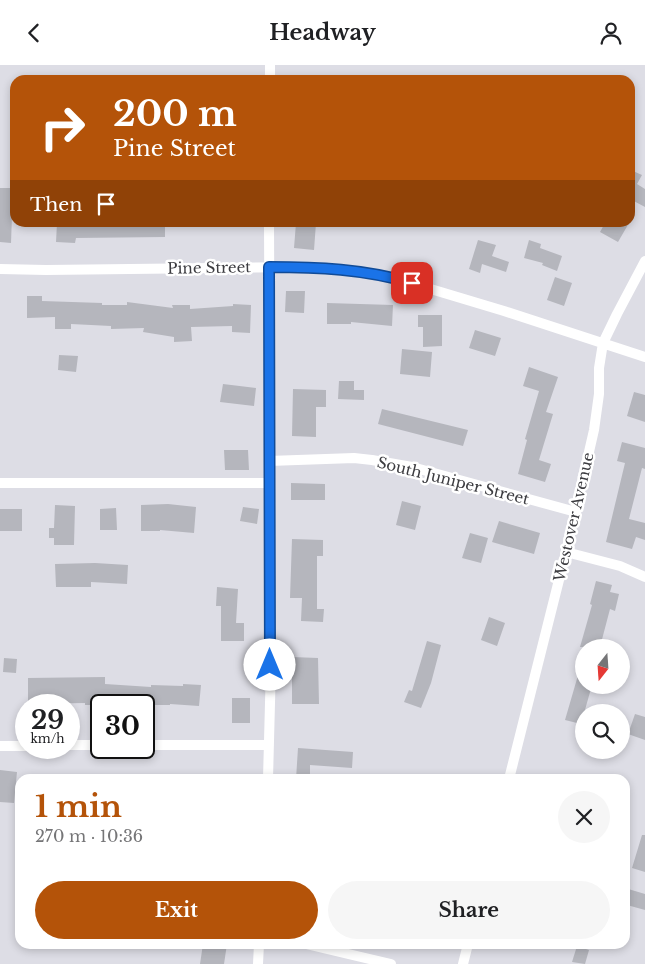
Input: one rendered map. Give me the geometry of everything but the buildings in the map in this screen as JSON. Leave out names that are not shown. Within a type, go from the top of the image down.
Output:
[{"type":"street","points":[[268,774],[270,665],[269,227]]},
{"type":"street","name":"Westover Avenue","points":[[510,774],[576,512],[594,430],[599,394],[599,367],[603,343],[645,261]]},
{"type":"street","name":"Pine Street","points":[[0,269],[308,267],[346,270],[394,278],[504,311],[645,357]]},
{"type":"street","name":"South Juniper Street","points":[[269,461],[372,460],[412,467],[576,512]]},
{"type":"street","points":[[0,483],[269,483]]},
{"type":"street","points":[[566,553],[620,566],[645,577]]},
{"type":"street","points":[[0,746],[15,745]]},
{"type":"street","points":[[155,745],[269,745]]},
{"type":"street","points":[[258,964],[259,949]]},
{"type":"street","points":[[327,949],[391,964]]},
{"type":"street","points":[[463,964],[467,949]]},
{"type":"route","points":[[270,665],[269,267],[308,267],[346,270],[412,283]]}]
